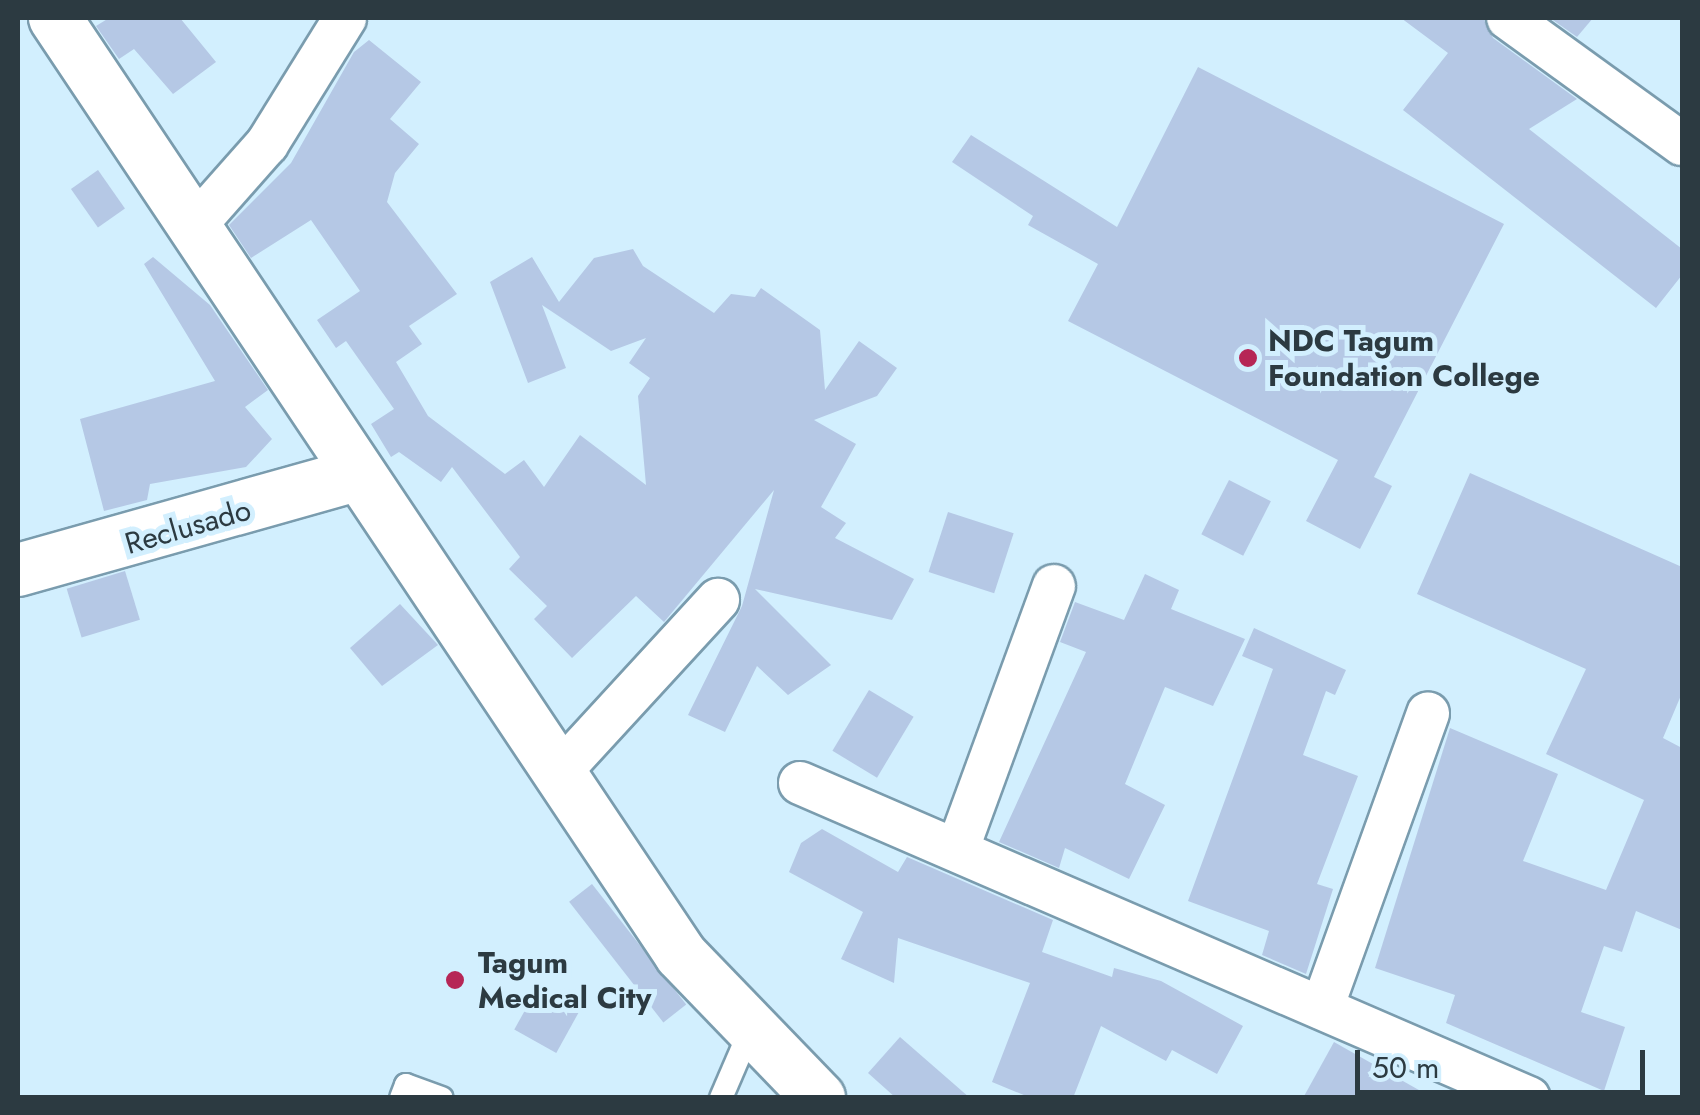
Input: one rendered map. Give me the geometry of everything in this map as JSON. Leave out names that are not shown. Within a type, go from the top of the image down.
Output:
[{"type":"street","points":[[55,18],[198,223],[357,475],[681,955],[749,1033],[819,1098]]},
{"type":"street","points":[[198,223],[267,144],[345,18]]},
{"type":"street","points":[[1508,18],[1682,144]]},
{"type":"street","name":"Reclusado","points":[[18,570],[357,475]]},
{"type":"street","points":[[958,848],[1054,586]]},
{"type":"street","points":[[557,776],[718,600]]},
{"type":"street","points":[[1322,1008],[1428,713]]},
{"type":"street","points":[[800,784],[958,848],[1528,1098]]},
{"type":"lane","points":[[721,1098],[749,1033]]},
{"type":"lane","points":[[401,1098],[406,1085],[442,1098]]},
{"type":"building","points":[[109,18],[180,18],[216,62],[173,94],[134,49],[119,59],[96,26]]},
{"type":"building","points":[[1401,18],[1483,18],[1493,38],[1577,99],[1529,129],[1682,249],[1682,275],[1656,308],[1403,110],[1448,53]]},
{"type":"building","points":[[1550,18],[1593,18],[1577,37]]},
{"type":"building","points":[[369,40],[421,82],[390,119],[419,144],[395,173],[387,202],[457,294],[409,326],[422,344],[396,362],[428,416],[505,474],[524,460],[544,487],[580,435],[646,485],[638,396],[650,378],[629,363],[646,338],[611,351],[542,305],[566,368],[528,383],[490,282],[532,257],[559,302],[594,258],[633,249],[643,266],[714,313],[731,294],[755,297],[761,288],[820,330],[825,390],[859,341],[897,368],[877,396],[814,420],[856,444],[821,507],[846,523],[835,538],[914,579],[892,620],[755,589],[831,665],[788,695],[757,666],[725,732],[688,715],[742,606],[774,490],[664,622],[636,596],[572,658],[534,619],[547,606],[509,569],[520,557],[452,467],[441,482],[399,452],[391,457],[371,424],[394,409],[346,341],[336,348],[317,320],[360,291],[311,220],[251,258],[229,225],[291,163],[354,52]]},
{"type":"building","points":[[1198,67],[1504,224],[1374,477],[1392,486],[1360,549],[1306,521],[1338,460],[1068,321],[1098,264],[1028,225],[1033,216],[952,162],[971,135],[1117,227]]},
{"type":"building","points":[[98,170],[125,209],[98,227],[71,189]]},
{"type":"building","points":[[153,257],[210,305],[268,390],[245,407],[272,439],[246,467],[150,484],[147,500],[104,511],[80,419],[215,381],[144,264]]},
{"type":"building","points":[[1470,473],[1682,567],[1682,693],[1663,738],[1682,748],[1682,930],[1636,911],[1622,952],[1604,946],[1581,1012],[1625,1027],[1604,1091],[1446,1023],[1455,995],[1375,968],[1450,728],[1558,774],[1523,861],[1606,890],[1644,800],[1546,754],[1586,669],[1417,594]]},
{"type":"building","points":[[1229,480],[1271,501],[1243,556],[1201,534]]},
{"type":"building","points":[[948,512],[1014,533],[994,593],[929,572]]},
{"type":"building","points":[[125,571],[140,620],[82,638],[67,589]]},
{"type":"building","points":[[1145,574],[1179,590],[1171,609],[1245,639],[1213,706],[1165,687],[1125,784],[1165,805],[1129,879],[1065,848],[1059,868],[999,842],[1086,652],[1060,642],[1075,602],[1124,620]]},
{"type":"building","points":[[400,604],[438,645],[382,686],[350,648]]},
{"type":"building","points":[[1254,628],[1346,670],[1335,695],[1326,691],[1303,755],[1358,776],[1317,884],[1333,889],[1306,974],[1262,955],[1269,931],[1188,901],[1273,669],[1242,656]]},
{"type":"building","points":[[869,690],[914,717],[877,778],[832,751]]},
{"type":"building","points":[[822,829],[898,872],[907,857],[1053,920],[1042,952],[1112,977],[1114,968],[1161,981],[1243,1026],[1217,1074],[1172,1050],[1166,1061],[1101,1026],[1073,1098],[1031,1098],[992,1082],[1030,983],[898,938],[894,983],[841,959],[863,912],[789,872],[801,843]]},
{"type":"building","points":[[592,884],[686,1005],[663,1022],[569,902]]},
{"type":"building","points":[[539,985],[581,1008],[556,1053],[514,1030]]},
{"type":"building","points":[[900,1037],[970,1098],[896,1098],[868,1073]]},
{"type":"building","points":[[1334,1042],[1433,1098],[1303,1098]]},
{"type":"place","name":"NDC Tagum Foundation College","points":[[1248,358]]},
{"type":"place","name":"Tagum Medical City","points":[[455,980]]}]
